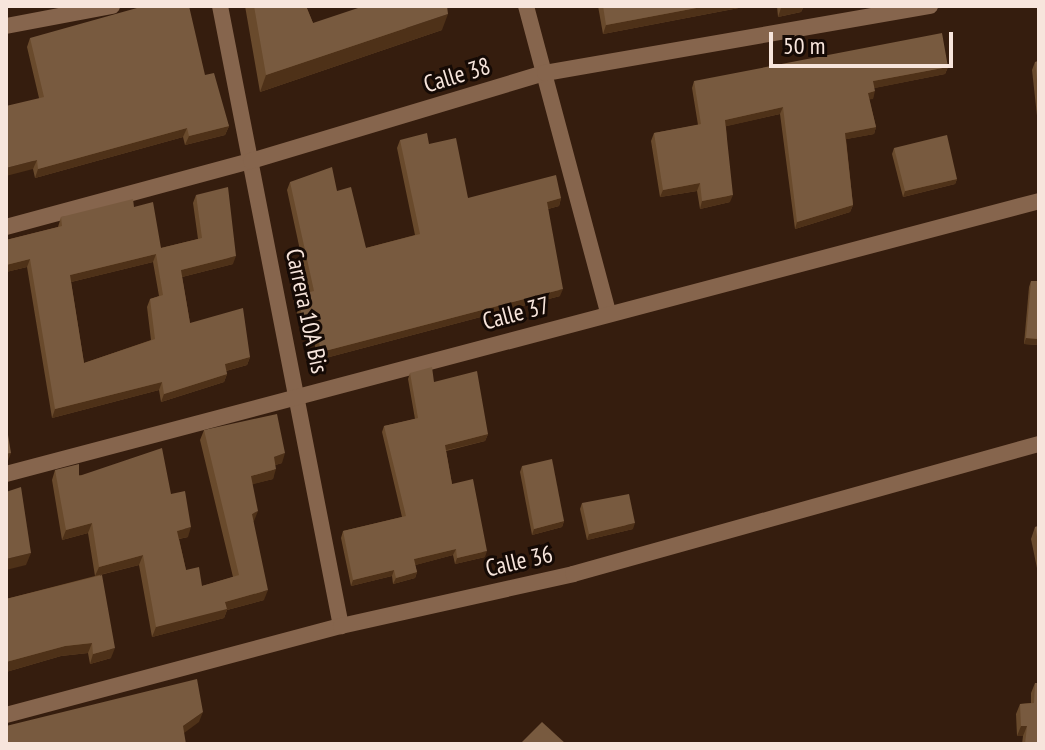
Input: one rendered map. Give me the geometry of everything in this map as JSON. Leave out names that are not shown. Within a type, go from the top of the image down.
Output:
[{"type":"street","points":[[6,26],[112,6]]},
{"type":"street","name":"Carrera 10A Bis","points":[[220,6],[300,396],[341,626]]},
{"type":"street","points":[[526,6],[608,313]]},
{"type":"street","name":"Calle 38","points":[[6,227],[251,161],[545,73],[930,6]]},
{"type":"street","name":"Calle 37","points":[[6,474],[1039,201]]},
{"type":"street","name":"Calle 36","points":[[6,715],[341,626],[573,574],[1039,444]]},
{"type":"building","points":[[144,6],[189,6],[205,75],[214,73],[229,126],[189,136],[187,128],[38,169],[37,160],[6,168],[6,106],[44,97],[30,38]]},
{"type":"building","points":[[254,6],[306,6],[313,23],[364,6],[447,6],[448,14],[266,75]]},
{"type":"building","points":[[603,6],[707,6],[606,25]]},
{"type":"building","points":[[942,33],[948,67],[873,81],[875,91],[868,93],[876,127],[845,133],[853,205],[797,222],[783,107],[725,120],[733,195],[702,201],[700,183],[663,190],[654,133],[701,124],[694,81]]},
{"type":"building","points":[[1039,61],[1039,97],[1035,62]]},
{"type":"building","points":[[427,133],[429,144],[456,138],[468,198],[556,175],[561,198],[547,202],[563,289],[321,352],[314,319],[303,322],[298,295],[314,291],[290,182],[332,167],[337,191],[351,187],[366,248],[420,234],[400,140]]},
{"type":"building","points":[[947,135],[957,179],[905,191],[894,148]]},
{"type":"building","points":[[228,187],[236,256],[181,270],[190,323],[243,308],[250,357],[225,364],[227,374],[164,394],[162,382],[55,409],[30,259],[6,265],[6,240],[62,226],[61,217],[133,199],[134,207],[153,202],[161,248],[202,238],[196,195]],"holes":[[[156,254],[163,295],[150,299],[155,339],[84,363],[70,275]]]},
{"type":"building","points":[[1031,281],[1039,281],[1039,339],[1026,338]]},
{"type":"building","points":[[432,367],[434,382],[477,371],[488,434],[445,445],[452,484],[473,479],[487,551],[457,558],[456,549],[414,559],[417,572],[396,578],[394,570],[353,580],[343,531],[406,516],[384,426],[418,418],[410,373]]},
{"type":"building","points":[[277,414],[285,453],[274,457],[276,469],[251,476],[258,511],[252,514],[268,590],[225,602],[227,609],[156,627],[143,555],[99,567],[92,523],[66,530],[55,470],[79,464],[79,476],[162,448],[171,494],[185,491],[191,527],[177,531],[186,570],[199,567],[202,586],[239,575],[204,430]]},
{"type":"building","points":[[6,423],[11,453],[6,454]]},
{"type":"building","points":[[552,459],[564,521],[534,529],[522,466]]},
{"type":"building","points":[[21,487],[31,553],[6,559],[6,492]]},
{"type":"building","points":[[629,494],[635,523],[589,534],[582,503]]},
{"type":"building","points":[[102,575],[115,648],[93,654],[92,643],[65,646],[6,662],[6,599]]},
{"type":"building","points":[[197,679],[203,712],[183,726],[186,744],[6,744],[6,726]]},
{"type":"building","points":[[1035,683],[1039,683],[1039,744],[1025,744],[1027,726],[1021,726],[1020,704],[1034,703]]},
{"type":"building","points":[[542,722],[566,744],[520,744]]}]
